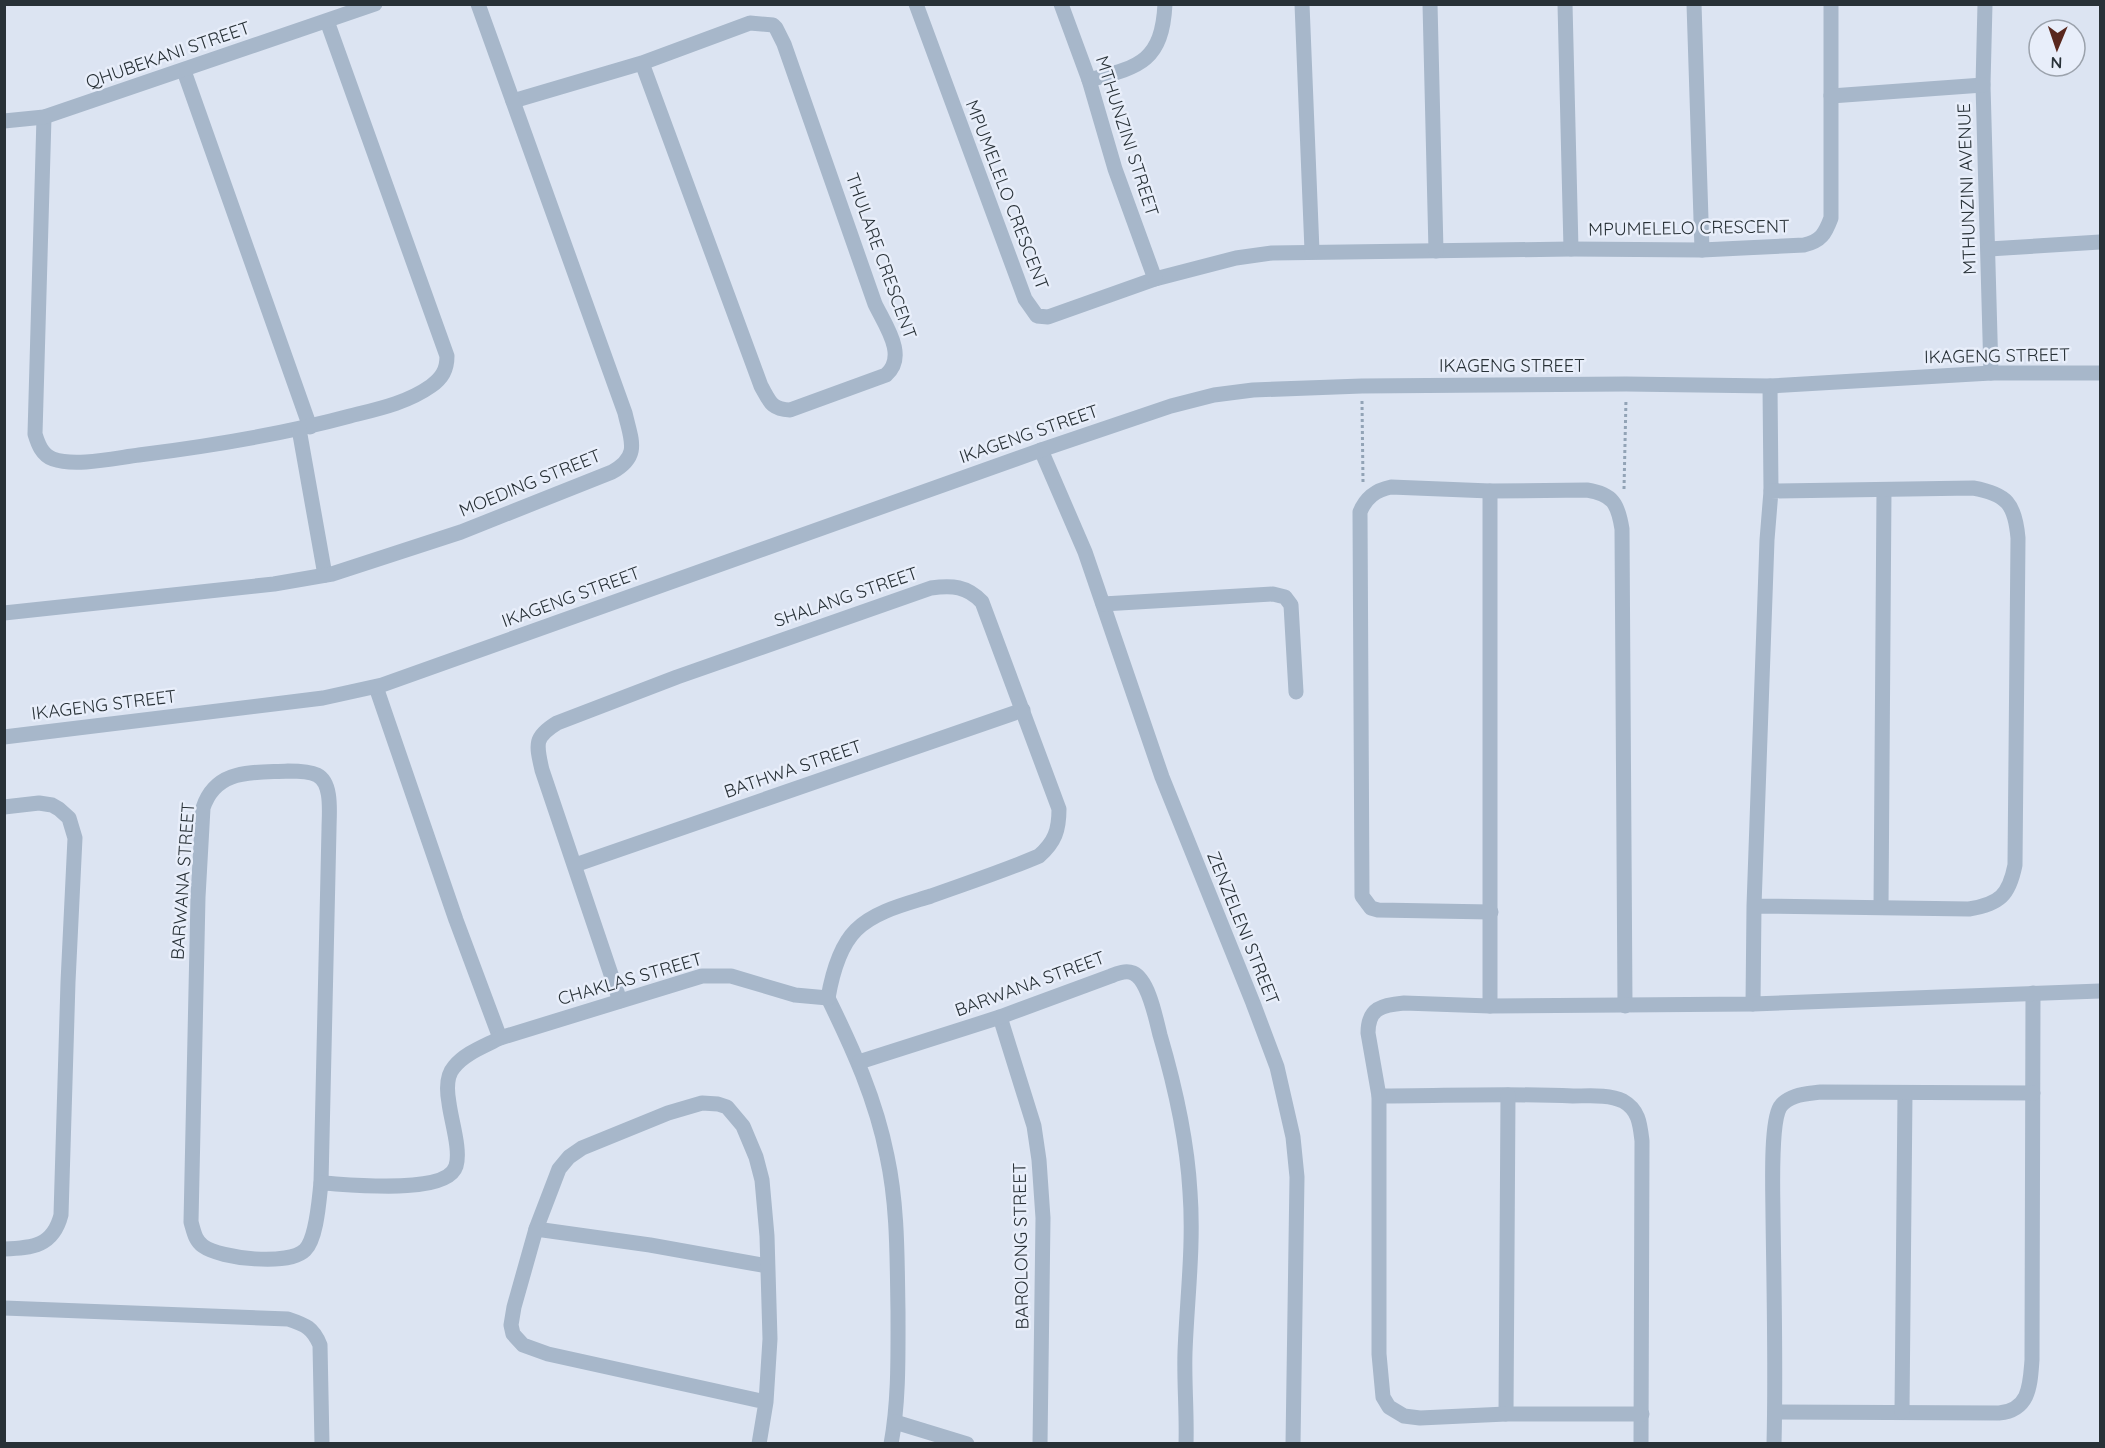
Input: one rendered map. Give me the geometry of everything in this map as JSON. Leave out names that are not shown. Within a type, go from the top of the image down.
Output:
[{"type":"street","name":"QHUBEKANI STREET","points":[[4,121],[44,117],[375,4]]},
{"type":"street","name":"MOEDING STREET","points":[[4,613],[274,584],[325,575],[461,532],[612,472],[626,463],[632,454],[632,441],[625,413],[478,4]]},
{"type":"street","name":"MPUMELELO CRESCENT","points":[[916,4],[1024,299],[1033,313],[1041,317],[1054,317],[1155,279],[1236,258],[1272,253],[1571,249],[1702,250],[1804,245],[1822,238],[1831,218],[1831,4]]},
{"type":"street","name":"MTHUNZINI STREET","points":[[1061,4],[1089,80],[1115,169],[1155,279]]},
{"type":"street","points":[[1089,80],[1128,70],[1152,53],[1159,43],[1165,4]]},
{"type":"street","points":[[1302,4],[1312,251]]},
{"type":"street","points":[[1430,4],[1436,251]]},
{"type":"street","name":"MPUMELELO CRESCENT","points":[[1565,4],[1571,249]]},
{"type":"street","points":[[1695,4],[1702,250]]},
{"type":"street","name":"MTHUNZINI AVENUE","points":[[1985,4],[1983,85],[1992,373]]},
{"type":"street","points":[[44,117],[35,434],[49,458],[63,462],[93,460],[246,440],[305,428],[395,404],[432,386],[441,377],[447,366],[444,346],[327,21]]},
{"type":"street","name":"THULARE CRESCENT","points":[[513,101],[642,63],[750,23],[768,23],[777,28],[825,159],[874,304],[893,345],[894,365],[886,375],[790,410],[780,410],[769,401],[761,387],[642,63]]},
{"type":"street","points":[[184,71],[305,428],[325,575]]},
{"type":"street","points":[[1831,96],[1983,85]]},
{"type":"street","points":[[1989,249],[2100,242]]},
{"type":"street","name":"IKAGENG STREET","points":[[4,737],[323,698],[376,687],[1041,450],[1171,406],[1214,395],[1253,390],[1362,386],[1626,384],[1770,386],[1992,373],[2100,373]]},
{"type":"street","points":[[1753,1004],[1754,906],[1767,540],[1771,491],[1770,386]]},
{"type":"street","name":"ZENZELENI STREET","points":[[1041,450],[1085,552],[1162,777],[1277,1067],[1293,1137],[1298,1209],[1293,1443]]},
{"type":"street","points":[[1491,912],[1385,911],[1371,908],[1362,896],[1360,512],[1363,504],[1376,492],[1391,487],[1490,491],[1587,490],[1600,492],[1614,503],[1622,529],[1625,1006]]},
{"type":"street","points":[[1754,906],[1969,909],[1984,907],[1998,900],[2011,883],[2015,865],[2018,549],[2014,512],[2006,500],[1998,494],[1973,488],[1771,491]]},
{"type":"street","points":[[1881,907],[1884,490]]},
{"type":"street","points":[[1490,491],[1490,1006]]},
{"type":"street","name":"SHALANG STREET","points":[[620,1001],[538,754],[540,736],[544,731],[557,723],[677,677],[931,588],[960,587],[974,593],[982,602],[1059,809],[1056,836],[1039,856],[892,909],[866,922],[854,932],[845,946],[832,975],[828,998]]},
{"type":"street","points":[[1103,604],[1273,594],[1285,597],[1291,605],[1296,692]]},
{"type":"street","points":[[321,1183],[402,1186],[441,1181],[451,1175],[456,1169],[457,1152],[448,1095],[450,1075],[453,1067],[471,1053],[500,1038],[456,920],[376,687]]},
{"type":"street","name":"BATHWA STREET","points":[[575,865],[1023,710]]},
{"type":"street","name":"BARWANA STREET","points":[[288,771],[308,772],[321,777],[327,789],[329,829],[321,1183],[312,1235],[307,1248],[298,1255],[267,1259],[218,1254],[204,1247],[194,1236],[191,1222],[198,897],[203,808],[207,795],[213,788],[224,779],[233,776],[288,771]]},
{"type":"street","points":[[4,807],[39,803],[59,809],[69,818],[73,826],[75,851],[68,982],[61,1215],[55,1233],[45,1241],[37,1245],[4,1249]]},
{"type":"street","name":"BARWANA STREET","points":[[859,1062],[1000,1017],[1095,981],[1124,972],[1134,974],[1147,991],[1168,1061],[1184,1132],[1190,1193],[1190,1265],[1185,1354],[1186,1443]]},
{"type":"street","name":"CHAKLAS STREET","points":[[500,1038],[688,979],[714,975],[731,976],[795,994],[828,998]]},
{"type":"street","points":[[1642,1414],[1506,1414],[1420,1418],[1404,1416],[1389,1407],[1383,1397],[1379,1354],[1379,1096],[1368,1033],[1371,1015],[1391,1004],[1404,1003],[1490,1006],[1753,1004],[2100,992]]},
{"type":"street","points":[[1774,1412],[2006,1412],[2017,1407],[2027,1394],[2031,1380],[2033,1343],[2033,993]]},
{"type":"street","points":[[828,998],[859,1062],[883,1139],[894,1197],[898,1344],[895,1422],[891,1443]]},
{"type":"street","name":"BAROLONG STREET","points":[[1000,1017],[1034,1126],[1039,1160],[1043,1218],[1041,1443]]},
{"type":"street","points":[[1774,1443],[1773,1168],[1776,1119],[1779,1109],[1786,1100],[1799,1095],[1821,1092],[2032,1093]]},
{"type":"street","points":[[1902,1412],[1905,1093]]},
{"type":"street","points":[[1506,1414],[1508,1095]]},
{"type":"street","points":[[1379,1096],[1605,1097],[1621,1100],[1635,1111],[1641,1141],[1641,1443]]},
{"type":"street","points":[[759,1443],[766,1402],[770,1339],[768,1266],[762,1180],[756,1157],[743,1126],[727,1107],[702,1103],[668,1113],[582,1148],[569,1157],[558,1169],[536,1229],[514,1307],[511,1325],[513,1334],[523,1345],[548,1354],[766,1402]]},
{"type":"street","points":[[536,1229],[650,1245],[768,1266]]},
{"type":"street","points":[[4,1308],[288,1319],[299,1322],[314,1332],[320,1345],[322,1443]]},
{"type":"street","points":[[895,1422],[967,1443]]},
{"type":"path","points":[[1620,517],[1626,479],[1626,384]]},
{"type":"path","points":[[1362,386],[1363,504]]}]
